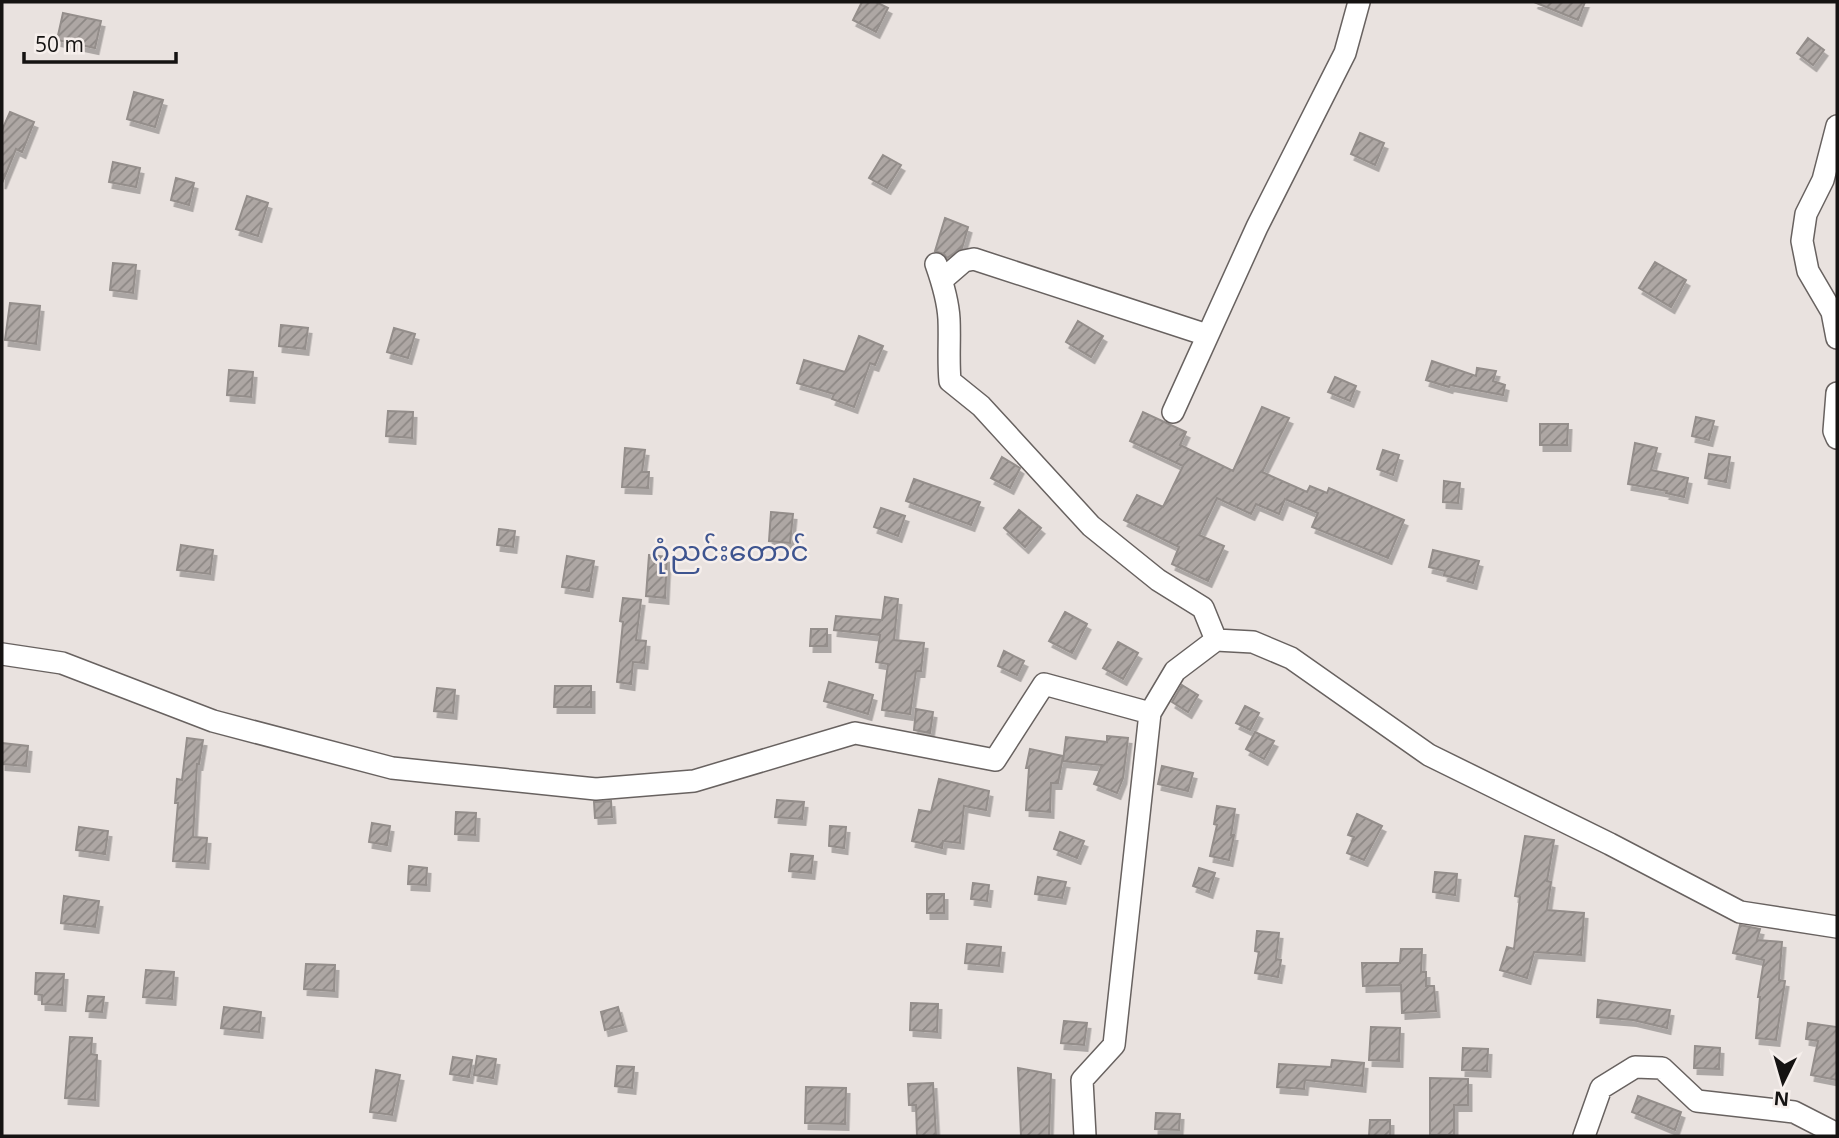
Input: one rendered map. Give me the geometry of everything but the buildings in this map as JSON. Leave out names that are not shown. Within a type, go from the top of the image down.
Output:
[{"type":"street","points":[[1172,412],[1257,228],[1345,53],[1359,2]]},
{"type":"street","points":[[1837,126],[1823,180],[1806,214],[1802,241],[1808,271],[1832,312],[1837,338]]},
{"type":"street","points":[[1207,335],[974,259],[939,272],[949,318],[947,358],[950,381],[981,406],[1091,526],[1158,580],[1203,608],[1216,640]]},
{"type":"street","points":[[1837,393],[1834,431],[1837,438]]},
{"type":"street","points":[[1085,1136],[1082,1080],[1114,1045],[1150,713],[1175,671],[1216,640],[1253,642],[1291,658],[1429,755],[1610,844],[1740,912],[1837,928]]},
{"type":"street","points":[[2,654],[62,663],[213,721],[392,768],[596,789],[694,781],[855,733],[995,760],[1044,684],[1150,713]]},
{"type":"street","points":[[1584,1136],[1601,1088],[1635,1067],[1662,1068],[1697,1101],[1794,1112],[1837,1134]]},
{"type":"district","name":"ဂုံညင်းတောင်","points":[[730,550]]}]
